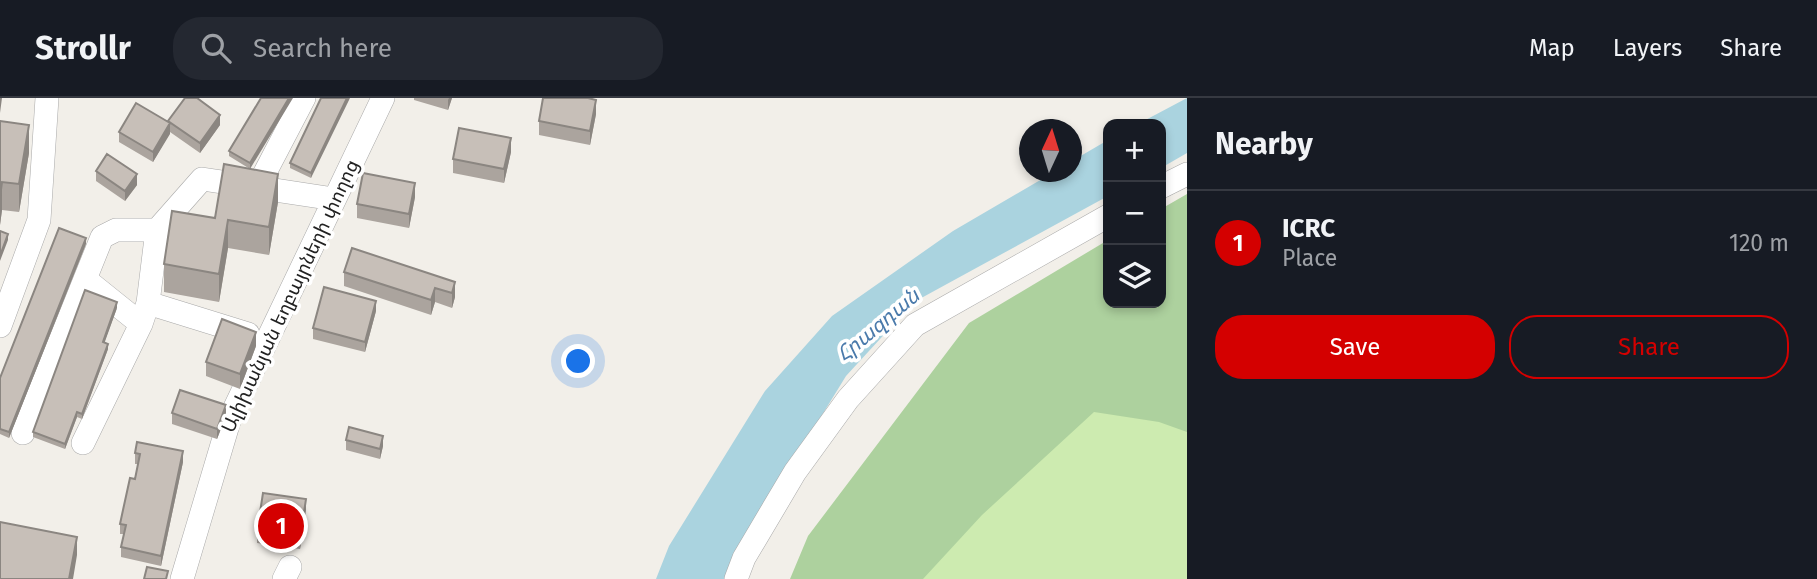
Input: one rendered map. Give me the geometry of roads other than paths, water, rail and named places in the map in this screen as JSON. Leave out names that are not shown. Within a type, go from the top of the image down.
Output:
[{"type":"street","points":[[0,326],[39,220],[47,98]]},
{"type":"street","points":[[257,188],[304,98]]},
{"type":"street","name":"Ալիխանյան եղբայրների փողոց","points":[[184,578],[230,418],[383,98]]},
{"type":"street","points":[[1166,184],[1187,174]]},
{"type":"street","points":[[83,443],[144,314],[157,230],[202,179],[334,199]]},
{"type":"street","points":[[736,579],[744,558],[795,472],[848,399],[915,325],[1103,219]]},
{"type":"street","points":[[23,433],[102,237],[116,230],[157,230]]},
{"type":"street","points":[[85,279],[144,314],[255,336],[272,326]]},
{"type":"water","points":[[1187,98],[1187,153],[1166,165],[1166,119],[1147,119]]},
{"type":"water","name":"Հրազդան","points":[[1103,143],[1103,199],[914,302],[846,376],[724,579],[656,579],[669,546],[765,391],[832,316],[953,231],[1037,182],[1082,182],[1082,155]]},
{"type":"place","name":"ICRC","points":[[281,526]]}]
